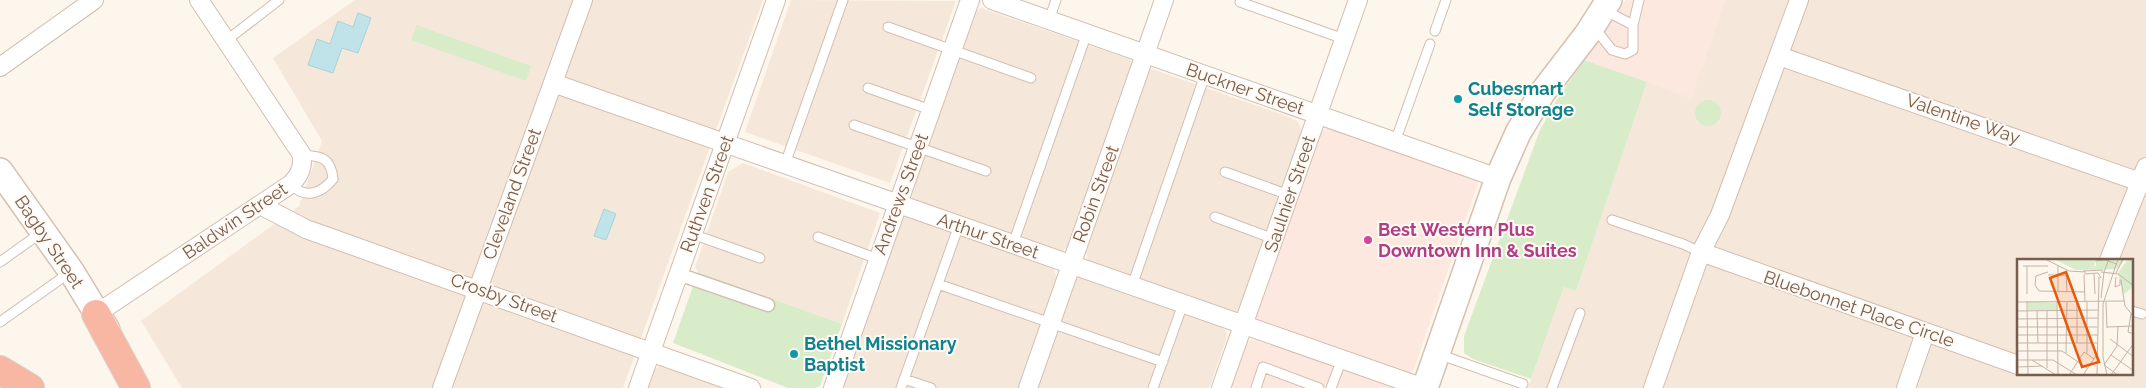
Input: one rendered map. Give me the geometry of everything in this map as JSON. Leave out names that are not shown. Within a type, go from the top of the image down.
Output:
[{"type":"highway","points":[[96,314],[136,388]]},
{"type":"highway","points":[[0,370],[30,388]]},
{"type":"main road","points":[[1424,388],[1498,178],[1518,133],[1542,93],[1602,12]]},
{"type":"main road","name":"Bagby Street","points":[[0,171],[71,271],[96,314],[147,388]]},
{"type":"street","points":[[0,67],[94,0]]},
{"type":"street","points":[[199,0],[302,155]]},
{"type":"street","name":"Cleveland Street","points":[[442,388],[583,0]]},
{"type":"street","name":"Ruthven Street","points":[[638,388],[776,0]]},
{"type":"street","name":"Andrews Street","points":[[833,388],[970,0]]},
{"type":"street","name":"Buckner Street","points":[[992,0],[1498,178]]},
{"type":"street","name":"Robin Street","points":[[1028,388],[1164,0]]},
{"type":"street","name":"Saulnier Street","points":[[1220,388],[1358,0]]},
{"type":"street","points":[[1652,388],[1701,252],[1720,215],[1799,0]]},
{"type":"street","name":"Valentine Way","points":[[1780,56],[2144,177]]},
{"type":"street","name":"Arthur Street","points":[[553,83],[1424,388]]},
{"type":"street","name":"Baldwin Street","points":[[96,314],[291,184],[299,176],[303,164],[302,155]]},
{"type":"street","points":[[2109,259],[2144,177]]},
{"type":"street","name":"Crosby Street","points":[[260,205],[306,229],[478,289],[750,388]]},
{"type":"street","name":"Bluebonnet Place Circle","points":[[1701,252],[2017,365]]},
{"type":"street","points":[[678,274],[768,305]]},
{"type":"street","points":[[1906,388],[1925,333]]},
{"type":"lane","points":[[227,40],[279,0]]},
{"type":"lane","points":[[785,164],[843,0]]},
{"type":"lane","points":[[1049,20],[1056,0]]},
{"type":"lane","points":[[1435,30],[1446,0]]},
{"type":"lane","points":[[1602,12],[1612,50],[1625,54],[1633,50],[1633,25],[1638,0]]},
{"type":"lane","points":[[1240,2],[1344,39]]},
{"type":"lane","points":[[1602,12],[1633,25]]},
{"type":"lane","points":[[888,28],[1031,78]]},
{"type":"lane","points":[[1013,244],[1087,33]]},
{"type":"lane","points":[[1395,142],[1430,44]]},
{"type":"lane","points":[[1132,286],[1205,75]]},
{"type":"lane","points":[[868,88],[931,110]]},
{"type":"lane","points":[[854,125],[986,171]]},
{"type":"lane","points":[[291,184],[306,192],[319,192],[325,189],[333,179],[332,168],[327,161],[319,157],[302,155]]},
{"type":"lane","points":[[1224,172],[1289,195]]},
{"type":"lane","points":[[1215,218],[1274,239]]},
{"type":"lane","points":[[1612,220],[1701,252]]},
{"type":"lane","points":[[901,388],[959,225]]},
{"type":"lane","points":[[0,262],[42,232]]},
{"type":"lane","points":[[692,234],[760,258]]},
{"type":"lane","points":[[818,238],[878,258]]},
{"type":"lane","points":[[0,322],[71,271]]},
{"type":"lane","points":[[938,284],[1163,362]]},
{"type":"lane","points":[[1153,388],[1183,304]]},
{"type":"lane","points":[[2134,312],[2142,314]]},
{"type":"lane","points":[[1552,388],[1580,313]]},
{"type":"lane","points":[[1437,354],[1523,384]]},
{"type":"lane","points":[[1331,388],[1342,359]]},
{"type":"lane","points":[[1256,388],[1263,367],[1319,388]]},
{"type":"lane","points":[[904,379],[931,388]]},
{"type":"shaded area","points":[[355,0],[763,0],[623,388],[182,388],[141,321],[299,206],[322,141],[273,58]]},
{"type":"shaded area","points":[[791,0],[956,1],[890,183],[745,132]]},
{"type":"shaded area","points":[[1626,0],[1725,0],[1691,98],[1584,60]]},
{"type":"shaded area","points":[[1725,0],[2146,0],[2146,388],[1528,388],[1564,287],[1576,291],[1647,82],[1691,97]]},
{"type":"shaded area","points":[[981,8],[1129,59],[1133,63],[1068,247],[1061,252],[917,202],[912,198],[911,193],[975,12]]},
{"type":"shaded area","points":[[1152,69],[1289,117],[1298,122],[1301,129],[1302,136],[1241,309],[1234,313],[1095,265],[1088,260],[1086,253],[1147,71]]},
{"type":"shaded area","points":[[1331,128],[1475,180],[1478,183],[1414,369],[1410,374],[1259,323],[1256,318],[1319,134],[1324,129]]},
{"type":"shaded area","points":[[743,163],[880,213],[842,324],[698,272],[695,267],[728,172]]},
{"type":"shaded area","points":[[904,215],[1054,269],[1057,279],[1019,388],[841,388],[899,220]]},
{"type":"shaded area","points":[[1078,277],[1216,323],[1223,328],[1227,333],[1226,340],[1209,388],[1038,388],[1075,280]]},
{"type":"shaded area","points":[[1253,339],[1398,388],[1227,388],[1243,344]]},
{"type":"shaded area","points":[[661,365],[725,388],[648,388],[655,369]]},
{"type":"green space","points":[[417,25],[531,66],[526,81],[411,40]]},
{"type":"green space","points":[[1584,60],[1647,82],[1576,291],[1564,287],[1531,379],[1473,359],[1464,353],[1464,336],[1540,130],[1556,101]]},
{"type":"green space","points":[[1708,100],[1717,104],[1721,113],[1717,122],[1708,126],[1699,122],[1695,113],[1699,104]]},
{"type":"green space","points":[[698,272],[842,324],[820,386],[815,388],[788,388],[673,343]]},
{"type":"water","points":[[358,13],[371,18],[358,53],[342,48],[333,73],[308,65],[317,39],[330,44],[338,21],[353,27]]},
{"type":"water","points":[[604,209],[616,214],[606,240],[594,236]]},
{"type":"place","name":"Cubesmart Self Storage","points":[[1458,99]]},
{"type":"place","name":"Best Western Plus Downtown Inn & Suites","points":[[1368,240]]},
{"type":"place","name":"Bethel Missionary Baptist","points":[[794,354]]}]
